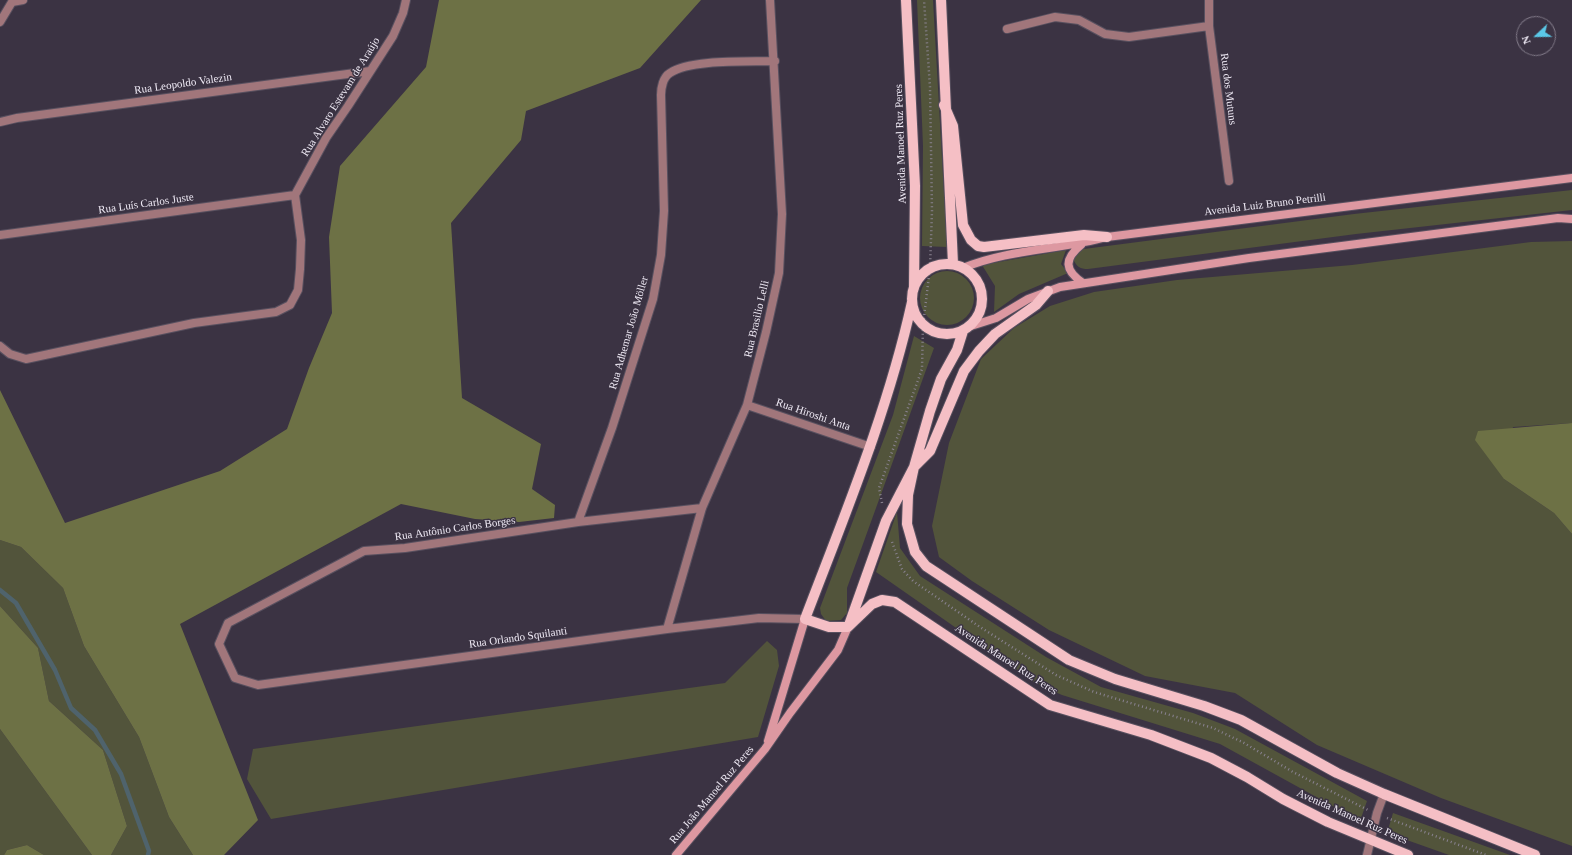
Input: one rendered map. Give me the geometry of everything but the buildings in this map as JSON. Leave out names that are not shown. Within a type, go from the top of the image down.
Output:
[{"type":"main road","name":"Avenida Manoel Ruz Peres","points":[[906,0],[916,186],[914,288]]},
{"type":"main road","points":[[941,0],[944,45],[944,105],[958,266]]},
{"type":"main road","points":[[944,105],[953,126],[963,225],[974,243],[984,247],[1084,235],[1107,237]]},
{"type":"main road","name":"Avenida Luiz Bruno Petrilli","points":[[958,266],[981,260],[1082,244],[1107,237],[1572,178]]},
{"type":"main road","points":[[912,302],[917,318],[930,330],[946,335],[996,318],[1028,299],[1060,287],[1249,258],[1558,218],[1572,219]]},
{"type":"main road","points":[[1082,244],[1070,254],[1068,264],[1074,277],[1083,283]]},
{"type":"main road","points":[[1048,291],[1036,305],[994,334],[967,366],[930,451],[914,467],[886,521],[848,627],[829,627],[805,619],[871,447],[900,354],[914,288],[920,277],[930,268],[945,264],[958,266],[976,279],[982,295],[980,312],[967,329],[942,379],[932,405],[914,467],[906,510],[910,539],[915,552],[926,566],[946,581],[1069,660],[1115,679],[1204,706],[1241,720],[1337,773],[1384,794],[1535,855]]},
{"type":"main road","name":"Avenida Manoel Ruz Peres","points":[[848,627],[872,604],[882,600],[895,602],[1050,705],[1151,735],[1211,758],[1247,777],[1283,799],[1371,840],[1408,855]]},
{"type":"main road","name":"Rua João Manoel Ruz Peres","points":[[765,749],[805,619]]},
{"type":"main road","name":"Rua João Manoel Ruz Peres","points":[[676,855],[765,749],[790,713],[838,650],[848,627]]},
{"type":"street","points":[[0,22],[12,2],[23,0]]},
{"type":"street","name":"Rua Alvaro Estevam de Araújo","points":[[295,195],[326,138],[393,36],[403,13],[406,0]]},
{"type":"street","name":"Rua Brasilio Lelli","points":[[667,629],[702,508],[747,405],[766,332],[779,273],[782,214],[775,61],[770,0]]},
{"type":"street","name":"Rua dos Mutuns","points":[[1208,0],[1209,26],[1229,181]]},
{"type":"street","points":[[1007,29],[1055,17],[1079,20],[1105,34],[1129,37],[1209,26]]},
{"type":"street","name":"Rua Adhemar João Möller","points":[[578,522],[612,428],[653,299],[661,256],[664,211],[661,96],[663,84],[669,73],[695,64],[775,61]]},
{"type":"street","name":"Rua Leopoldo Valezin","points":[[0,122],[32,116],[370,71]]},
{"type":"street","points":[[0,346],[10,354],[26,358],[194,324],[265,314],[286,309],[298,290],[301,240],[295,195]]},
{"type":"street","name":"Rua Luís Carlos Juste","points":[[0,235],[295,195]]},
{"type":"street","name":"Rua Hiroshi Anta","points":[[747,405],[871,447]]},
{"type":"street","name":"Rua Antônio Carlos Borges","points":[[235,678],[219,644],[228,623],[364,551],[405,548],[578,522],[702,508]]},
{"type":"street","name":"Rua Orlando Squilanti","points":[[235,678],[258,685],[667,629],[759,618],[805,619]]},
{"type":"street","points":[[1367,855],[1377,813],[1384,794]]},
{"type":"path","points":[[891,540],[902,569],[913,581],[980,627],[1056,675],[1094,692],[1213,728],[1244,742],[1313,782],[1377,813],[1486,855]]},
{"type":"green space","points":[[439,0],[701,0],[640,68],[526,111],[521,140],[451,223],[462,398],[541,444],[532,489],[555,505],[554,518],[519,522],[475,519],[401,504],[180,624],[258,820],[224,855],[193,855],[169,817],[139,737],[84,646],[63,588],[21,547],[0,540],[0,390],[65,523],[220,471],[287,429],[309,368],[332,313],[329,237],[340,166],[426,67]]},
{"type":"green space","points":[[917,0],[933,0],[947,247],[922,246],[923,146]]},
{"type":"green space","points":[[1572,190],[1572,210],[1356,234],[1088,269],[1079,267],[1073,259],[1078,252],[1084,249],[1354,214]]},
{"type":"green space","points":[[1572,241],[1572,423],[1513,427],[1504,479],[1554,513],[1572,534],[1572,846],[1441,798],[1317,745],[1235,693],[1145,676],[1049,630],[972,581],[939,557],[932,526],[949,443],[981,359],[1014,328],[1050,306],[1094,292],[1177,280],[1352,265],[1531,242]]},
{"type":"green space","points":[[1066,250],[1061,264],[1068,273],[1019,294],[994,312],[995,286],[982,265]]},
{"type":"green space","points":[[947,271],[957,273],[966,279],[972,288],[974,298],[972,308],[966,317],[957,323],[947,325],[937,323],[928,317],[922,308],[920,298],[922,288],[928,279],[937,273]]},
{"type":"green space","points":[[914,336],[934,348],[847,588],[847,613],[841,620],[826,621],[821,614],[820,608],[893,415]]},
{"type":"green space","points":[[1572,423],[1572,534],[1554,513],[1504,479],[1475,440],[1478,431]]},
{"type":"green space","points":[[897,512],[900,548],[920,576],[1046,657],[1101,687],[1193,713],[1235,729],[1367,801],[1360,821],[1220,744],[1062,695],[1035,683],[876,572]]},
{"type":"green space","points":[[0,540],[21,547],[63,588],[84,646],[139,737],[169,817],[193,855],[111,855],[127,826],[103,750],[49,701],[38,648],[0,606]]},
{"type":"green space","points":[[0,606],[38,648],[49,701],[103,750],[127,826],[111,855],[92,855],[0,729]]},
{"type":"green space","points":[[767,641],[777,650],[779,666],[758,737],[271,819],[247,779],[253,749],[725,683]]},
{"type":"green space","points":[[0,729],[92,855],[44,855],[27,845],[7,850],[4,855],[0,855]]},
{"type":"green space","points":[[1393,813],[1510,855],[1449,855],[1387,833]]},
{"type":"green space","points":[[27,845],[44,855],[4,855],[7,850]]},
{"type":"waterway","points":[[0,590],[16,603],[55,670],[71,708],[95,730],[121,774],[149,851],[148,855]]}]
